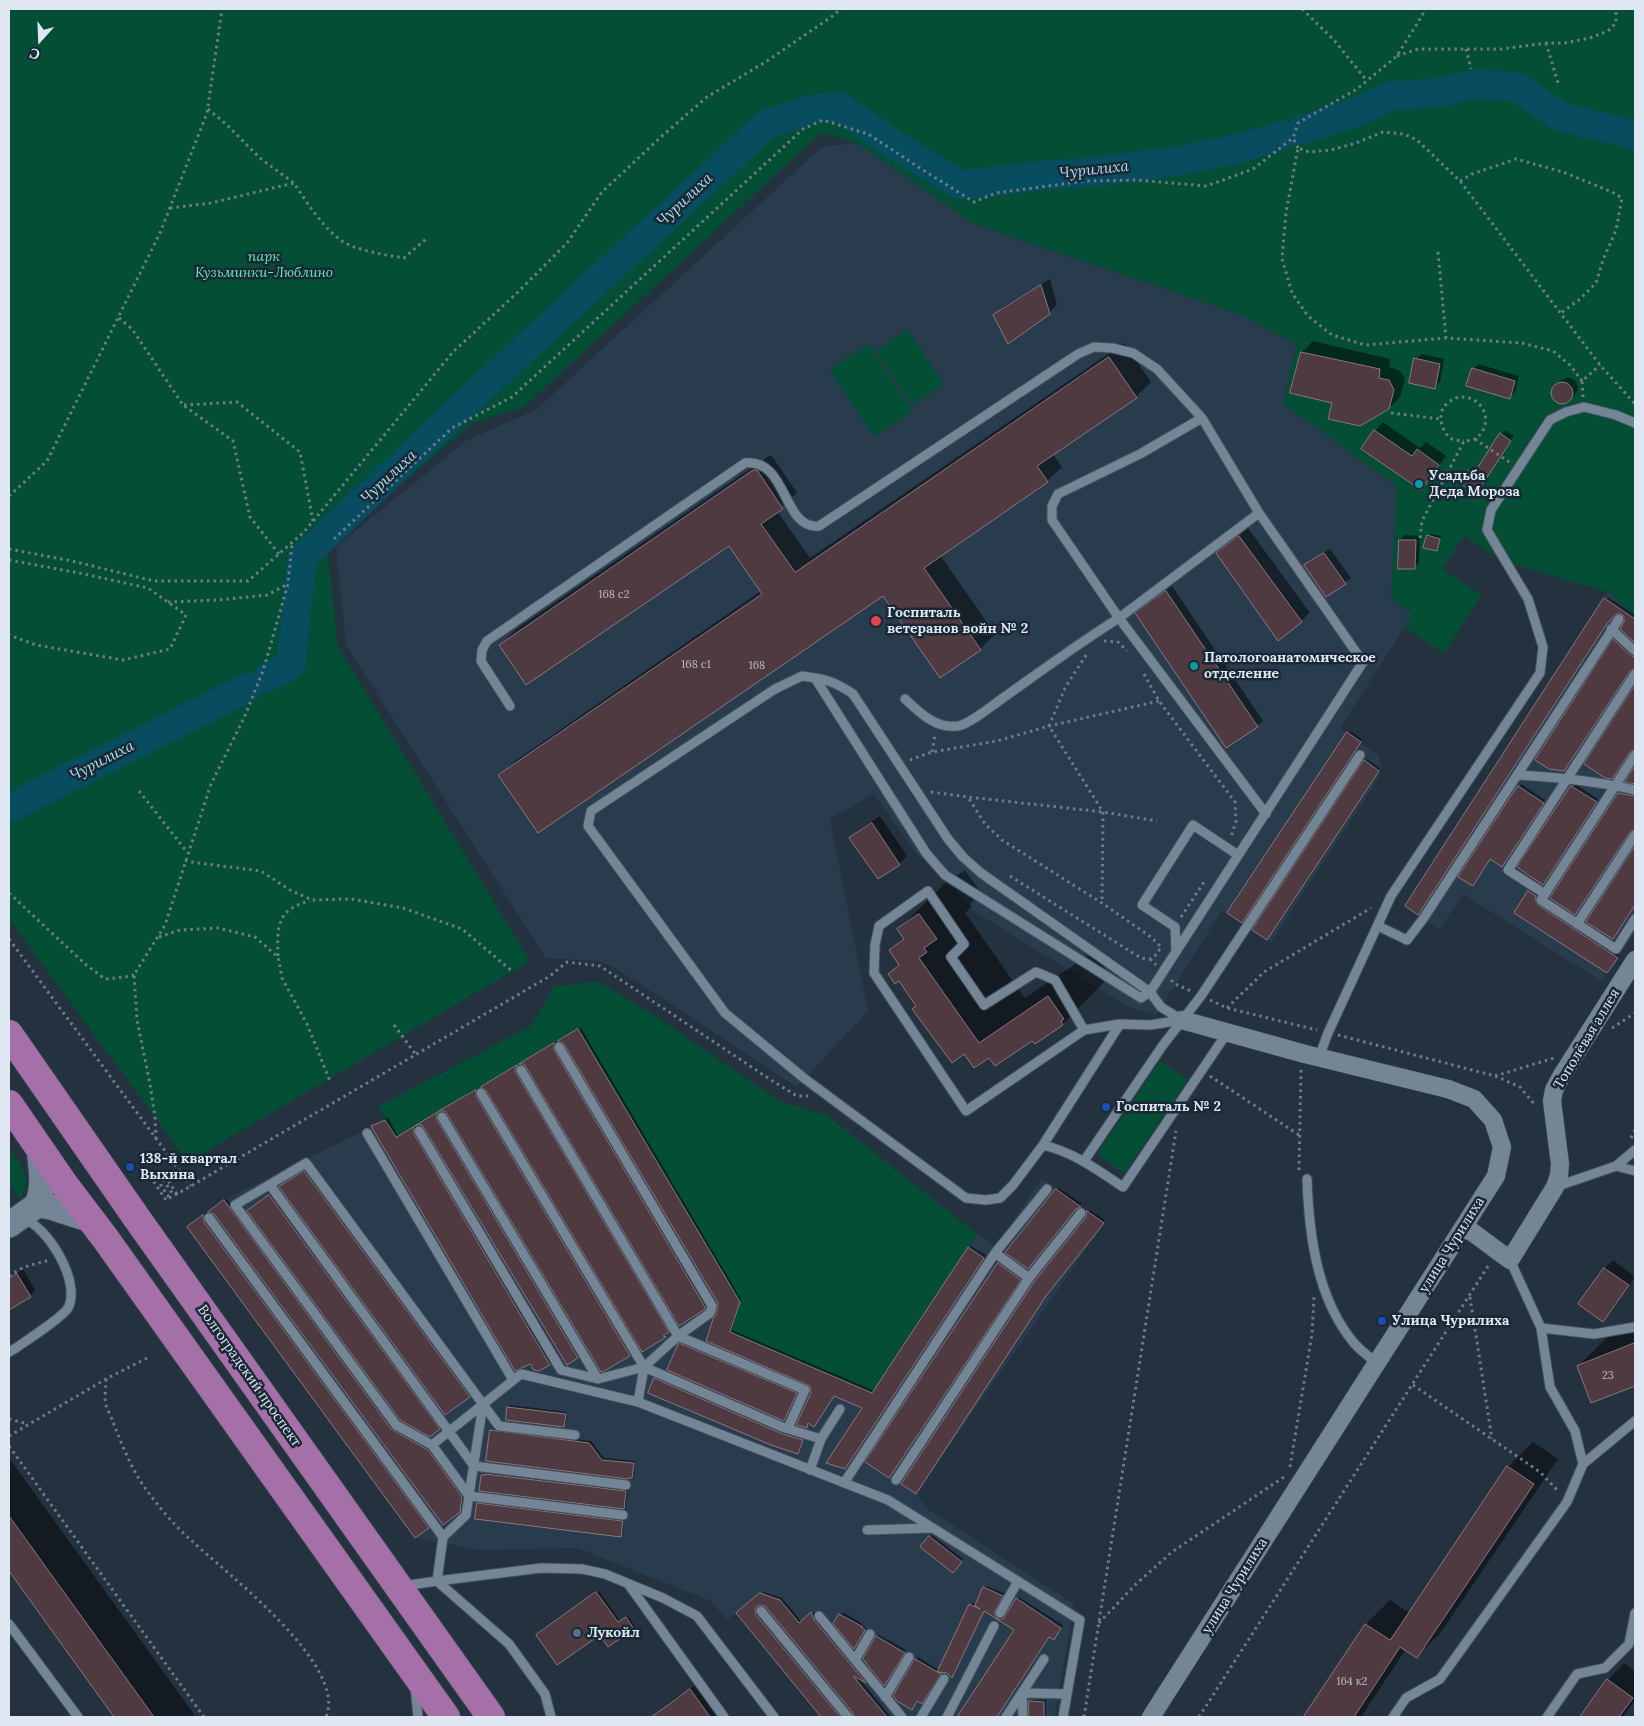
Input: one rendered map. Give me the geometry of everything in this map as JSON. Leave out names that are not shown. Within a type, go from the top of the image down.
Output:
[{"type":"main road","name":"Волгоградский проспект","points":[[9,1034],[130,1210],[492,1717]]},
{"type":"main road","points":[[9,1104],[446,1717]]},
{"type":"street","name":"Тополёвая аллея","points":[[1504,1256],[1555,1187],[1559,1176],[1560,1164],[1552,1100],[1554,1090],[1635,960]]},
{"type":"street","name":"улица Чурилиха","points":[[1151,1717],[1496,1176],[1502,1147],[1493,1120],[1474,1100],[1448,1089],[1182,1020]]},
{"type":"street","points":[[22,1216],[41,1195],[43,1180],[39,1148]]},
{"type":"street","points":[[22,1216],[51,1207],[91,1220]]},
{"type":"street","points":[[1464,1226],[1504,1256]]},
{"type":"lane","points":[[510,706],[481,661],[482,650],[487,640],[745,463],[758,464],[770,470],[799,520],[809,525],[819,526],[1078,354],[1094,347],[1112,348],[1133,353],[1157,369],[1202,418],[1259,513],[1363,662],[1150,992],[1141,998],[945,875],[926,852],[815,678]]},
{"type":"lane","points":[[1319,1057],[1328,1033],[1391,896],[1540,673],[1543,647],[1528,599],[1487,530],[1491,510],[1550,420],[1566,412],[1584,408],[1616,415],[1635,423]]},
{"type":"lane","points":[[1202,418],[1140,454],[1058,494],[1052,506],[1052,520],[1119,618],[1266,814]]},
{"type":"lane","points":[[905,699],[931,721],[947,726],[960,726],[1119,618],[1259,513]]},
{"type":"lane","points":[[1378,926],[1407,940],[1423,919],[1619,619]]},
{"type":"lane","points":[[1611,630],[1635,651]]},
{"type":"lane","points":[[1545,894],[1508,870],[1635,674]]},
{"type":"lane","points":[[1120,1024],[1043,1145],[1013,1185],[1000,1198],[986,1200],[966,1198],[804,1079],[725,1013],[588,826],[591,812],[775,689],[802,676],[837,683],[853,694],[948,839],[963,857],[981,874],[1150,992],[1161,1007],[1182,1020]]},
{"type":"lane","points":[[1084,1161],[1163,1045],[1201,996],[1360,755]]},
{"type":"lane","points":[[1635,755],[1541,900],[1616,949],[1635,919]]},
{"type":"lane","points":[[1517,775],[1568,778],[1635,790]]},
{"type":"lane","points":[[1176,951],[1175,927],[1142,905],[1194,826],[1238,855]]},
{"type":"lane","points":[[1577,924],[1635,835]]},
{"type":"lane","points":[[1084,1030],[1055,980],[1036,972],[984,1005],[951,957],[964,944],[928,891],[879,926],[875,945],[874,973],[966,1112],[1084,1030],[1120,1024],[1150,1025],[1182,1020]]},
{"type":"lane","points":[[1043,1145],[1062,1149],[1123,1187],[1227,1033]]},
{"type":"lane","points":[[418,1131],[560,1370],[598,1379],[644,1368],[678,1336],[710,1313],[712,1306],[559,1047]]},
{"type":"lane","points":[[521,1070],[678,1336],[804,1390],[788,1428]]},
{"type":"lane","points":[[481,1093],[644,1368],[788,1428],[821,1439]]},
{"type":"lane","points":[[442,1117],[598,1379]]},
{"type":"lane","points":[[367,1133],[513,1380]]},
{"type":"lane","points":[[1555,1187],[1616,1166],[1635,1150]]},
{"type":"lane","points":[[575,1435],[499,1426],[306,1163],[235,1206],[396,1425],[432,1445],[469,1496],[623,1515]]},
{"type":"lane","points":[[1616,1166],[1635,1171]]},
{"type":"lane","points":[[1303,1177],[1311,1237],[1330,1303],[1341,1325],[1355,1344],[1377,1363]]},
{"type":"lane","points":[[270,1185],[474,1466],[626,1485]]},
{"type":"lane","points":[[844,1483],[995,1253],[1046,1189]]},
{"type":"lane","points":[[896,1480],[1029,1278],[1080,1213]]},
{"type":"lane","points":[[9,1352],[66,1312],[71,1301],[71,1282],[61,1258],[34,1224],[22,1216]]},
{"type":"lane","points":[[208,1218],[442,1537]]},
{"type":"lane","points":[[995,1253],[1029,1278]]},
{"type":"lane","points":[[1504,1256],[1541,1328],[1550,1387],[1575,1431],[1583,1464]]},
{"type":"lane","points":[[1541,1328],[1594,1334],[1635,1327]]},
{"type":"lane","points":[[638,1402],[644,1368]]},
{"type":"lane","points":[[432,1445],[521,1374],[638,1402],[888,1500],[1080,1620],[1063,1717]]},
{"type":"lane","points":[[437,1581],[442,1537],[466,1515],[483,1404]]},
{"type":"lane","points":[[810,1470],[821,1439],[840,1409]]},
{"type":"lane","points":[[1393,1717],[1406,1698],[1440,1679],[1567,1502],[1583,1464],[1635,1421]]},
{"type":"lane","points":[[867,1530],[932,1528]]},
{"type":"lane","points":[[399,1587],[541,1568],[582,1569],[604,1574],[663,1598],[697,1616],[774,1717]]},
{"type":"lane","points":[[437,1581],[509,1644],[545,1694],[551,1717]]},
{"type":"lane","points":[[1000,1613],[1018,1581]]},
{"type":"lane","points":[[629,1584],[724,1717]]},
{"type":"lane","points":[[761,1611],[848,1717]]},
{"type":"lane","points":[[1547,1717],[1577,1674],[1605,1668],[1629,1644],[1635,1613]]},
{"type":"lane","points":[[819,1616],[902,1717]]},
{"type":"lane","points":[[9,1624],[78,1717]]},
{"type":"lane","points":[[947,1717],[994,1626]]},
{"type":"lane","points":[[855,1660],[870,1634]]},
{"type":"lane","points":[[885,1698],[909,1657]]},
{"type":"lane","points":[[1006,1717],[1044,1659]]},
{"type":"lane","points":[[414,1672],[418,1717]]},
{"type":"lane","points":[[921,1717],[944,1679]]},
{"type":"lane","points":[[1022,1693],[1067,1694]]},
{"type":"lane","points":[[1022,1693],[1023,1717]]},
{"type":"path","points":[[9,496],[46,461],[160,233],[208,108],[222,9]]},
{"type":"path","points":[[9,549],[154,580],[248,581],[304,532],[452,352],[518,292],[567,243],[602,192],[707,97],[767,61],[840,9]]},
{"type":"path","points":[[1302,9],[1334,40],[1367,82]]},
{"type":"path","points":[[334,539],[452,428],[512,397],[803,129],[823,120],[868,134],[974,202],[996,193],[1085,181],[1136,180],[1207,186],[1253,169],[1293,138],[1298,123],[1322,108],[1338,101],[1367,82],[1397,56],[1426,9]]},
{"type":"path","points":[[1397,56],[1418,49],[1502,49],[1546,43],[1564,43],[1590,38],[1608,31],[1616,23],[1616,9]]},
{"type":"path","points":[[1546,43],[1560,86]]},
{"type":"path","points":[[1466,49],[1471,69]]},
{"type":"path","points":[[208,108],[261,159],[294,183],[317,216],[339,240],[372,253],[404,258],[426,239]]},
{"type":"path","points":[[1298,148],[1309,152],[1331,150],[1356,143],[1383,132],[1404,134],[1417,140],[1460,181],[1600,365],[1635,404]]},
{"type":"path","points":[[1293,138],[1298,148],[1286,213],[1282,259],[1292,293],[1308,316],[1332,335],[1365,345],[1446,338],[1522,343],[1553,351],[1570,366],[1582,381],[1584,408]]},
{"type":"path","points":[[1460,181],[1472,174],[1516,160],[1563,172],[1622,198],[1616,230],[1603,260],[1596,283],[1580,299],[1561,313]]},
{"type":"path","points":[[170,208],[220,202],[294,183]]},
{"type":"path","points":[[1438,252],[1446,338]]},
{"type":"path","points":[[119,318],[132,329],[183,405],[233,441],[250,517],[279,554]]},
{"type":"path","points":[[1582,381],[1600,365]]},
{"type":"path","points":[[1463,396],[1474,399],[1483,407],[1486,418],[1483,430],[1475,439],[1464,442],[1452,439],[1444,430],[1441,419],[1444,408],[1452,400],[1463,396]]},
{"type":"path","points":[[183,405],[237,402],[300,452],[313,521]]},
{"type":"path","points":[[1390,413],[1441,419]]},
{"type":"path","points":[[1475,439],[1518,468]]},
{"type":"path","points":[[1420,538],[1422,521],[1464,442]]},
{"type":"path","points":[[156,1139],[150,1084],[137,1020],[134,975],[158,938],[168,916],[211,784],[244,718],[263,671],[288,584],[292,543]]},
{"type":"path","points":[[9,560],[148,588],[186,615],[170,649],[123,660],[36,645],[9,635]]},
{"type":"path","points":[[168,602],[218,600],[267,595],[288,584]]},
{"type":"path","points":[[1049,726],[1065,688],[1087,653]]},
{"type":"path","points":[[1139,666],[1159,701],[1235,802],[1236,821],[1227,848],[1157,954],[1150,959]]},
{"type":"path","points":[[906,761],[932,752],[997,741],[1049,726],[1159,701]]},
{"type":"path","points":[[1049,726],[1103,812],[1102,903]]},
{"type":"path","points":[[140,791],[188,852]]},
{"type":"path","points":[[932,800],[927,792],[1103,812],[1156,821]]},
{"type":"path","points":[[968,797],[985,824],[1002,840],[1102,903],[1151,937],[1161,947]]},
{"type":"path","points":[[185,860],[261,871],[290,890],[312,900]]},
{"type":"path","points":[[1004,872],[1141,958],[1150,959],[1175,984],[1201,996],[1228,1008],[1495,1076],[1520,1087],[1536,1106],[1538,1113]]},
{"type":"path","points":[[9,893],[85,964],[105,979],[134,975]]},
{"type":"path","points":[[1228,1008],[1264,972],[1391,896]]},
{"type":"path","points":[[330,1081],[307,1024],[282,978],[278,957],[277,930],[284,915],[296,904],[312,900],[351,899],[403,908],[462,929],[512,971]]},
{"type":"path","points":[[158,938],[180,930],[218,928],[255,937],[278,957]]},
{"type":"path","points":[[9,939],[191,1186]]},
{"type":"path","points":[[177,1194],[162,1171],[159,1173],[172,1193],[168,1196],[155,1176],[152,1179],[166,1200],[177,1194],[191,1186],[416,1055],[550,976],[567,962],[600,966],[797,1096],[829,1096]]},
{"type":"path","points":[[394,1025],[416,1055]]},
{"type":"path","points":[[1495,1076],[1576,1053]]},
{"type":"path","points":[[1302,1066],[1299,1135],[1303,1177]]},
{"type":"path","points":[[1209,1076],[1299,1135]]},
{"type":"path","points":[[1084,1717],[1177,1123]]},
{"type":"path","points":[[1199,1717],[1470,1296],[1504,1256]]},
{"type":"path","points":[[9,1276],[24,1267],[61,1258]]},
{"type":"path","points":[[1099,1624],[1136,1584],[1172,1552],[1289,1473],[1312,1334],[1314,1292],[1319,1305]]},
{"type":"path","points":[[1470,1296],[1492,1439]]},
{"type":"path","points":[[9,1436],[106,1378],[149,1358]]},
{"type":"path","points":[[106,1378],[106,1402],[125,1453],[150,1496],[190,1540],[267,1607],[291,1633],[312,1662],[326,1686],[329,1711],[326,1717]]},
{"type":"path","points":[[1413,1384],[1540,1472],[1567,1502]]},
{"type":"path","points":[[9,1419],[29,1425]]},
{"type":"path","points":[[9,1446],[204,1717]]},
{"type":"path","points":[[1284,1482],[1294,1465]]},
{"type":"shaded area","name":"Госпиталь ветеранов войн № 2","points":[[857,143],[974,224],[1244,316],[1297,345],[1283,404],[1397,485],[1391,599],[1413,614],[1340,728],[1378,755],[1381,767],[1379,778],[1271,942],[1222,910],[1156,1015],[1128,1007],[977,913],[915,852],[874,794],[830,819],[868,1011],[797,1087],[614,967],[598,961],[546,958],[346,645],[336,547],[466,441],[537,409],[822,147]]},
{"type":"shaded area","points":[[1608,592],[1635,616],[1635,932],[1601,981],[1463,894],[1439,930],[1405,906]]},
{"type":"shaded area","points":[[578,1029],[740,1302],[872,1393],[977,1234],[995,1247],[1042,1179],[1104,1223],[916,1494],[929,1510],[1074,1604],[1054,1717],[821,1717],[736,1613],[727,1620],[711,1601],[577,1548],[481,1550],[415,1538],[187,1227],[224,1200],[385,1120],[396,1137]]},
{"type":"green space","name":"парк Кузьминки-Люблино","points":[[9,9],[1635,9],[1635,616],[1608,592],[1505,562],[1464,536],[1442,569],[1482,595],[1444,653],[1404,627],[1412,614],[1391,599],[1397,486],[1283,404],[1297,345],[1244,316],[974,224],[857,143],[821,133],[524,407],[473,423],[327,546],[338,647],[530,961],[188,1162],[9,919]]},
{"type":"green space","points":[[907,329],[944,384],[912,405],[875,351]]},
{"type":"green space","points":[[868,344],[913,411],[874,437],[829,370]]},
{"type":"green space","points":[[597,981],[652,1014],[780,1101],[828,1116],[977,1234],[872,1393],[730,1332],[740,1302],[578,1029],[396,1137],[379,1106],[531,1026],[554,987]]},
{"type":"green space","points":[[1160,1061],[1188,1080],[1124,1173],[1097,1154]]},
{"type":"green space","points":[[9,1148],[21,1166],[26,1178],[26,1185],[20,1199],[9,1183]]},
{"type":"building","points":[[1041,285],[1050,314],[1008,344],[993,315]]},
{"type":"building","points":[[1301,352],[1380,369],[1379,378],[1389,380],[1394,390],[1389,409],[1360,426],[1328,419],[1332,403],[1290,393]]},
{"type":"building","points":[[1109,357],[1137,398],[1037,466],[1048,482],[924,568],[981,650],[940,678],[883,596],[538,833],[498,775],[762,594],[729,546],[526,685],[499,645],[753,470],[757,470],[783,509],[761,524],[795,572]]},
{"type":"building","points":[[1414,358],[1440,364],[1435,389],[1409,383]]},
{"type":"building","points":[[1472,368],[1515,381],[1510,399],[1466,386]]},
{"type":"building","points":[[1562,382],[1570,385],[1573,393],[1570,401],[1562,404],[1554,401],[1551,393],[1554,385]]},
{"type":"building","points":[[1374,430],[1412,456],[1417,449],[1439,465],[1421,490],[1361,449]]},
{"type":"building","points":[[1500,433],[1511,441],[1476,494],[1460,483],[1468,470],[1473,474]]},
{"type":"building","points":[[1427,535],[1440,539],[1437,551],[1423,548]]},
{"type":"building","points":[[1239,536],[1302,622],[1278,641],[1216,553]]},
{"type":"building","points":[[1399,540],[1416,540],[1415,569],[1398,569]]},
{"type":"building","points":[[1324,553],[1346,584],[1326,597],[1304,565]]},
{"type":"building","name":"Патологоанатомическое отделение","points":[[1166,591],[1258,727],[1226,748],[1135,613]]},
{"type":"building","points":[[1604,598],[1635,619],[1635,643],[1620,629],[1624,622],[1624,616],[1620,613],[1616,614],[1606,625],[1418,915],[1405,906]]},
{"type":"building","points":[[1613,639],[1631,656],[1635,657],[1635,668],[1630,671],[1564,771],[1549,769],[1535,760]]},
{"type":"building","points":[[1635,685],[1635,749],[1630,752],[1612,779],[1605,778],[1584,764]]},
{"type":"building","points":[[1347,732],[1361,742],[1242,923],[1227,913]]},
{"type":"building","points":[[1364,760],[1379,771],[1267,940],[1252,930]]},
{"type":"building","points":[[1635,766],[1635,784],[1625,782]]},
{"type":"building","points":[[1518,786],[1544,803],[1502,867],[1490,859],[1473,886],[1458,877]]},
{"type":"building","points":[[1571,786],[1597,802],[1543,885],[1517,867]]},
{"type":"building","points":[[1618,793],[1635,796],[1635,829],[1630,832],[1575,915],[1550,898]]},
{"type":"building","points":[[872,823],[900,865],[878,879],[849,838]]},
{"type":"building","points":[[1635,846],[1635,905],[1613,939],[1586,922]]},
{"type":"building","points":[[1528,891],[1536,896],[1535,900],[1538,905],[1618,958],[1607,973],[1514,913]]},
{"type":"building","points":[[919,914],[937,939],[924,948],[927,952],[919,958],[979,1043],[1048,996],[1064,1019],[1061,1021],[1063,1025],[1035,1044],[1032,1041],[995,1066],[989,1058],[974,1068],[964,1054],[952,1063],[912,1009],[916,1006],[899,981],[895,984],[888,974],[899,965],[889,950],[904,939],[897,929]]},
{"type":"building","points":[[578,1029],[740,1302],[730,1332],[872,1393],[968,1247],[984,1258],[845,1469],[826,1463],[862,1408],[834,1396],[814,1427],[808,1423],[807,1428],[796,1425],[811,1393],[810,1386],[706,1341],[716,1315],[718,1303],[564,1044],[558,1041]]},
{"type":"building","points":[[554,1043],[554,1050],[705,1307],[705,1309],[679,1326],[526,1067],[524,1064],[519,1064]]},
{"type":"building","points":[[517,1065],[516,1073],[669,1332],[663,1336],[666,1337],[642,1352],[486,1090],[481,1087]]},
{"type":"building","points":[[476,1090],[476,1096],[630,1356],[604,1371],[601,1372],[447,1114],[445,1111],[439,1111]]},
{"type":"building","points":[[438,1112],[437,1120],[578,1358],[567,1365],[424,1128],[422,1125],[416,1125]]},
{"type":"building","points":[[385,1120],[396,1137],[416,1125],[413,1128],[414,1134],[550,1365],[539,1371],[534,1370],[530,1364],[515,1371],[371,1126]]},
{"type":"building","points":[[304,1171],[470,1397],[445,1415],[279,1187]]},
{"type":"building","points":[[1056,1189],[1081,1207],[1076,1209],[1028,1269],[1005,1253]]},
{"type":"building","points":[[269,1195],[440,1429],[430,1437],[400,1420],[247,1211]]},
{"type":"building","points":[[224,1200],[391,1429],[428,1450],[462,1497],[460,1512],[443,1525],[214,1214],[208,1212]]},
{"type":"building","points":[[1087,1211],[1104,1223],[1046,1296],[916,1494],[901,1484],[1034,1282],[1086,1217]]},
{"type":"building","points":[[203,1215],[204,1222],[429,1528],[415,1538],[187,1227]]},
{"type":"building","points":[[998,1263],[1021,1280],[889,1478],[865,1462]]},
{"type":"building","points":[[1604,1268],[1629,1285],[1603,1322],[1578,1304]]},
{"type":"building","points":[[17,1274],[31,1297],[9,1310],[9,1279]]},
{"type":"building","points":[[679,1343],[797,1393],[784,1421],[667,1370]]},
{"type":"building","points":[[1635,1343],[1635,1386],[1591,1403],[1577,1366]]},
{"type":"building","points":[[654,1378],[780,1433],[803,1440],[798,1454],[771,1445],[648,1393]]},
{"type":"building","points":[[507,1407],[566,1414],[564,1427],[506,1420]]},
{"type":"building","points":[[490,1430],[589,1443],[602,1460],[634,1463],[632,1478],[486,1461]]},
{"type":"building","points":[[1507,1466],[1534,1484],[1417,1658],[1400,1647],[1354,1717],[1303,1717],[1365,1624],[1390,1640]]},
{"type":"building","points":[[481,1475],[626,1491],[624,1509],[479,1491]]},
{"type":"building","points":[[477,1503],[623,1521],[621,1537],[475,1519]]},
{"type":"building","points":[[9,1516],[154,1717],[114,1717],[9,1571]]},
{"type":"building","points":[[929,1536],[962,1562],[953,1573],[920,1547]]},
{"type":"building","points":[[983,1587],[1003,1596],[994,1613],[997,1619],[1003,1619],[1016,1598],[1061,1628],[1054,1640],[1049,1637],[997,1717],[957,1717],[1014,1630],[984,1611],[952,1678],[947,1673],[937,1672],[969,1604],[980,1609],[975,1606]]},
{"type":"building","points":[[596,1592],[618,1622],[626,1617],[634,1629],[608,1647],[600,1635],[557,1665],[536,1635]]},
{"type":"building","points":[[760,1593],[780,1600],[799,1623],[811,1612],[814,1620],[866,1683],[853,1676],[887,1717],[854,1717],[853,1713],[766,1607],[763,1605],[757,1606],[755,1609],[756,1615],[840,1717],[821,1717],[736,1613]]},
{"type":"building","points":[[839,1614],[863,1627],[865,1630],[854,1649],[833,1624]]},
{"type":"building","points":[[876,1636],[905,1653],[884,1686],[863,1659]]},
{"type":"building","points":[[915,1659],[941,1674],[922,1704],[917,1701],[912,1710],[897,1701],[893,1696]]},
{"type":"building","points":[[1607,1679],[1633,1698],[1619,1717],[1580,1717]]},
{"type":"building","points":[[690,1689],[710,1717],[651,1717],[675,1700]]},
{"type":"building","points":[[1029,1701],[1044,1702],[1044,1717],[1029,1717]]},
{"type":"waterway","name":"Чурилиха","points":[[1301,130],[1359,111],[1391,96],[1444,92],[1474,84],[1517,87],[1561,117],[1635,135]]},
{"type":"waterway","name":"Чурилиха","points":[[268,677],[291,665],[302,558],[453,415],[767,124],[813,109],[840,107],[890,142],[960,185],[1046,175],[1093,172],[1177,161],[1241,148],[1284,135]]},
{"type":"waterway","name":"Чурилиха","points":[[9,808],[249,687]]},
{"type":"place","name":"Усадьба Деда Мороза","points":[[1419,484]]},
{"type":"place","name":"Госпиталь ветеранов войн № 2","points":[[876,621]]},
{"type":"place","name":"Патологоанатомическое отделение","points":[[1194,666]]},
{"type":"place","name":"Госпиталь № 2","points":[[1106,1107]]},
{"type":"place","name":"138-й квартал Выхина","points":[[130,1167]]},
{"type":"place","name":"Улица Чурилиха","points":[[1382,1321]]},
{"type":"place","name":"Лукойл","points":[[577,1633]]}]
